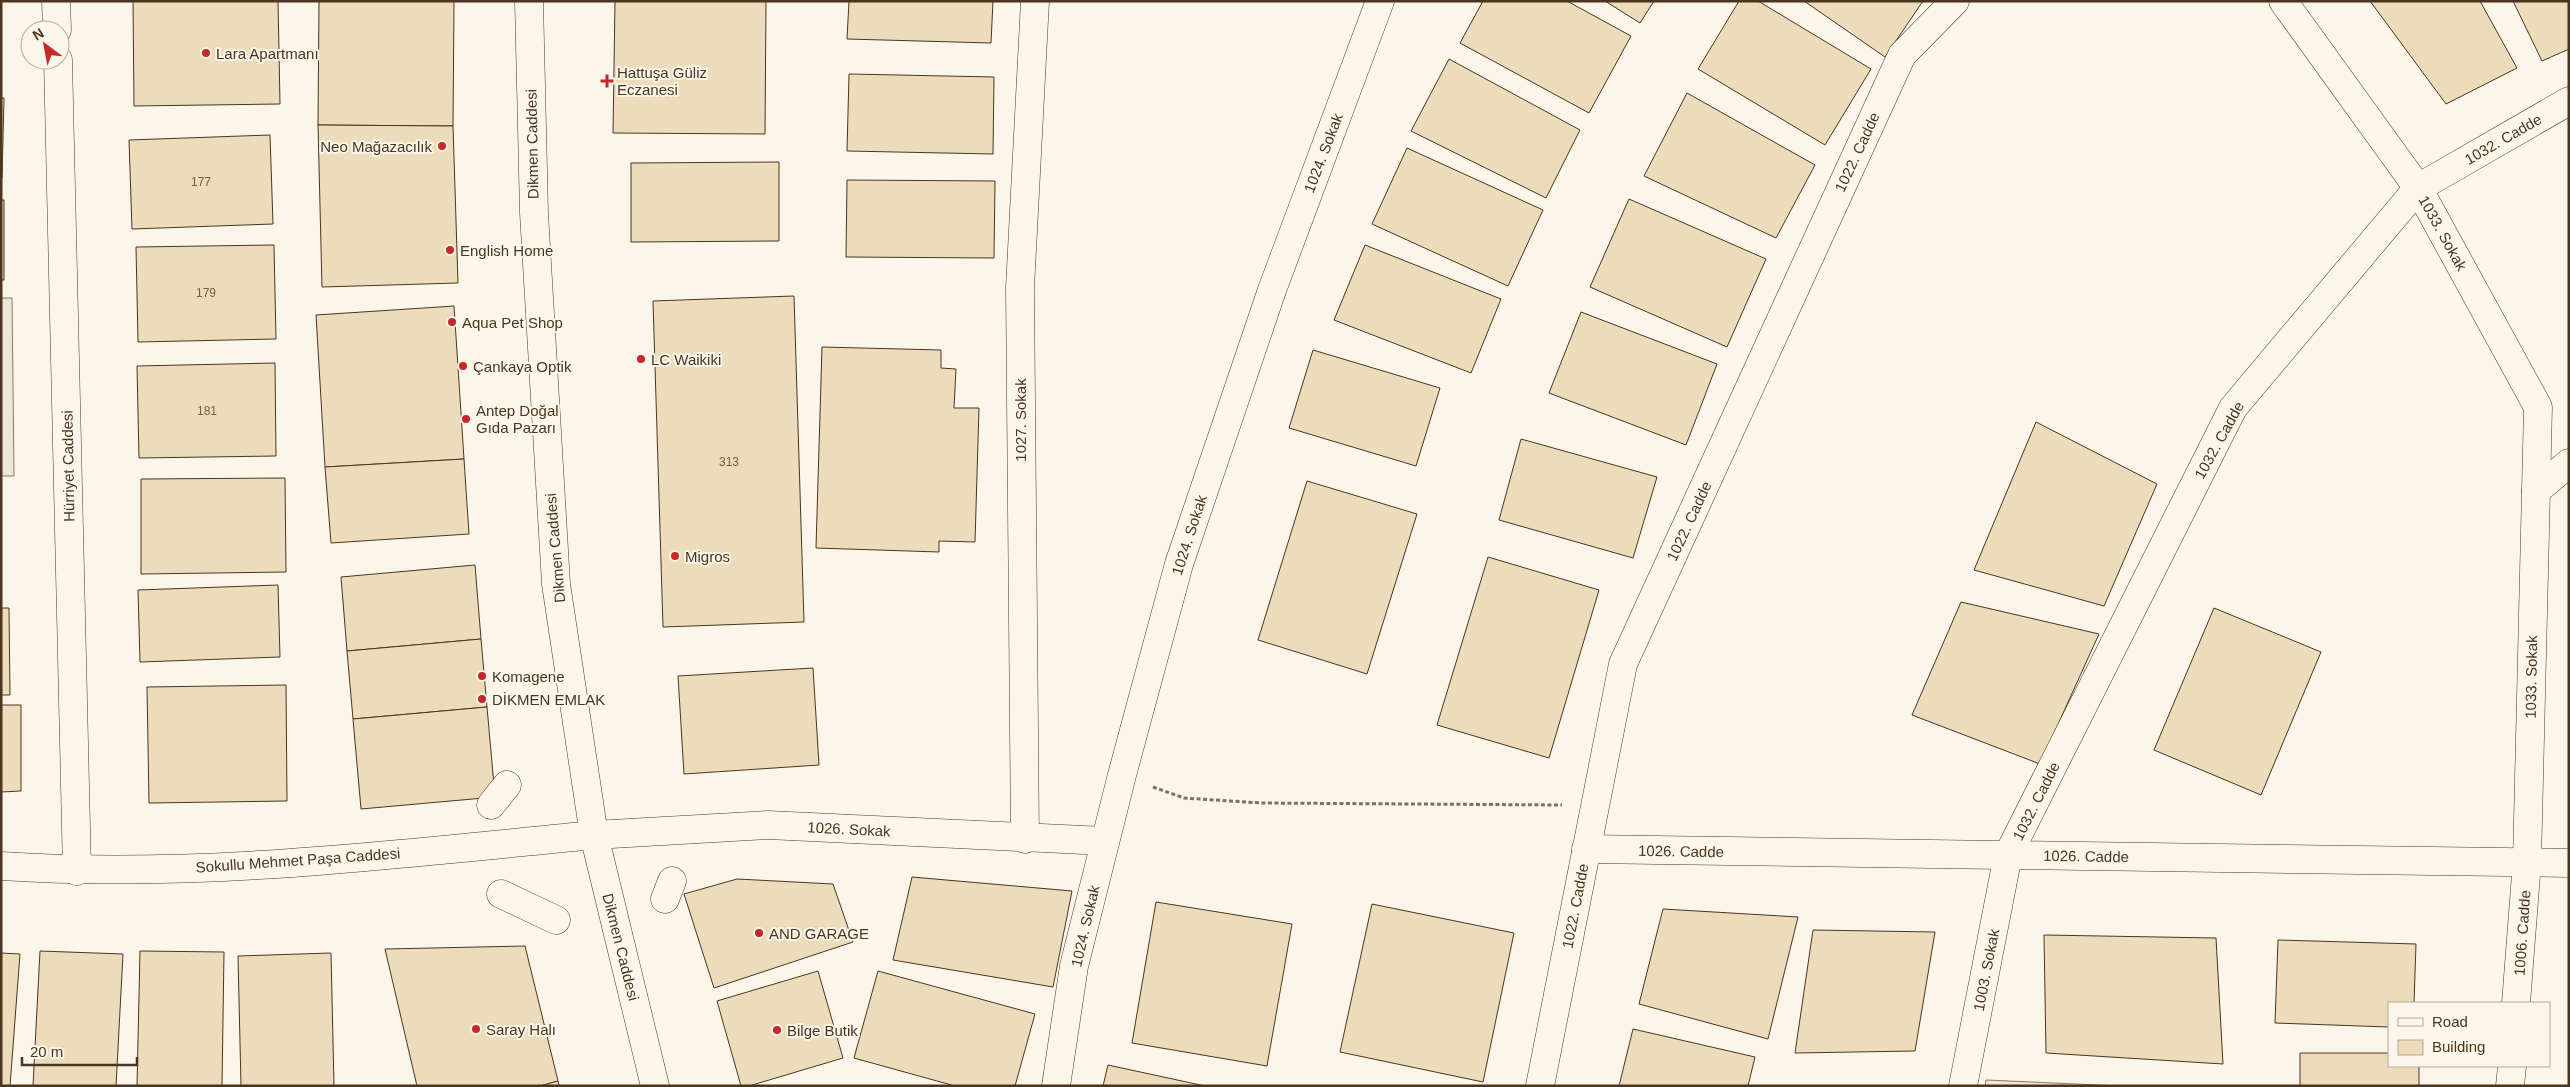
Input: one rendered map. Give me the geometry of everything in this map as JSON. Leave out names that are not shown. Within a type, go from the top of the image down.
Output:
[{"type":"street","points":[[56,1],[57,20]]},
{"type":"street","name":"Dikmen Caddesi","points":[[529,1],[534,213],[556,584],[594,835],[655,1086]]},
{"type":"street","name":"1027. Sokak","points":[[1025,839],[1020,288],[1035,1]]},
{"type":"street","name":"1024. Sokak","points":[[1056,1086],[1074,966],[1122,775],[1179,564],[1272,290],[1380,1]]},
{"type":"street","name":"1022. Cadde","points":[[1540,1086],[1623,664],[1902,55],[1955,1]]},
{"type":"street","name":"1033. Sokak","points":[[2283,1],[2418,188],[2538,407],[2527,862]]},
{"type":"street","name":"Hürriyet Caddesi","points":[[58,70],[78,871]]},
{"type":"street","name":"1032. Cadde","points":[[2008,855],[2233,408],[2418,188],[2569,101]]},
{"type":"street","points":[[2536,491],[2569,463]]},
{"type":"street","name":"1026. Sokak","points":[[594,835],[768,825],[1025,839],[1105,841]]},
{"type":"street","name":"Sokullu Mehmet Paşa Caddesi","points":[[1,866],[78,871],[323,861],[594,835]]},
{"type":"street","name":"1026. Cadde","points":[[1586,849],[2527,862]]},
{"type":"street","name":"1003. Sokak","points":[[1963,1086],[2008,855]]},
{"type":"street","points":[[2527,862],[2569,863]]},
{"type":"street","name":"1006. Cadde","points":[[2516,1002],[2527,862]]},
{"type":"street","points":[[502,894],[556,920]]},
{"type":"street","points":[[2510,1086],[2512,1067]]},
{"type":"path","points":[[1122,775],[1184,798],[1223,801],[1262,803],[1595,805]]},
{"type":"shaded area","points":[[1,298],[12,298],[14,476],[1,476]]},
{"type":"shaded area","points":[[1986,1080],[2121,1086],[1985,1086]]},
{"type":"building","name":"Lara Apartmanı","points":[[133,1],[278,1],[280,104],[134,106]]},
{"type":"building","points":[[319,1],[454,1],[453,126],[318,125]]},
{"type":"building","points":[[615,1],[766,1],[765,134],[613,133]]},
{"type":"building","points":[[849,1],[993,1],[991,43],[847,39]]},
{"type":"building","points":[[1483,1],[1567,1],[1631,36],[1589,113],[1460,43]]},
{"type":"building","points":[[1605,1],[1654,1],[1640,23]]},
{"type":"building","points":[[1739,1],[1758,1],[1871,69],[1825,145],[1698,69]]},
{"type":"building","points":[[1804,1],[1923,1],[1885,57]]},
{"type":"building","points":[[2370,1],[2480,1],[2517,68],[2446,104]]},
{"type":"building","points":[[2513,1],[2569,1],[2569,49],[2542,61]]},
{"type":"building","points":[[1449,59],[1580,130],[1546,198],[1411,131]]},
{"type":"building","points":[[849,74],[994,77],[993,154],[847,151]]},
{"type":"building","points":[[1687,93],[1815,165],[1776,238],[1644,176]]},
{"type":"building","points":[[1,98],[4,98],[2,178],[1,178]]},
{"type":"building","points":[[318,125],[453,126],[458,283],[322,287]]},
{"type":"building","points":[[270,135],[273,224],[132,229],[129,140]]},
{"type":"building","points":[[1407,148],[1543,210],[1508,286],[1372,224]]},
{"type":"building","points":[[779,162],[779,241],[631,242],[631,163]]},
{"type":"building","points":[[847,180],[995,181],[994,258],[846,257]]},
{"type":"building","points":[[1629,199],[1766,259],[1727,347],[1590,287]]},
{"type":"building","points":[[1,200],[4,200],[4,280],[1,280]]},
{"type":"building","points":[[274,245],[276,339],[138,342],[136,247]]},
{"type":"building","points":[[1365,245],[1501,299],[1471,373],[1334,320]]},
{"type":"building","points":[[794,296],[804,622],[663,627],[653,301]]},
{"type":"building","points":[[454,306],[464,459],[325,467],[316,315]]},
{"type":"building","points":[[1581,312],[1717,364],[1686,445],[1549,393]]},
{"type":"building","points":[[822,347],[941,350],[941,368],[956,369],[954,408],[979,408],[975,542],[939,541],[939,552],[816,548]]},
{"type":"building","points":[[1313,350],[1440,388],[1416,466],[1289,428]]},
{"type":"building","points":[[275,363],[276,456],[139,458],[137,366]]},
{"type":"building","points":[[2036,422],[2157,484],[2104,606],[1974,570]]},
{"type":"building","points":[[1521,439],[1657,477],[1633,558],[1499,520]]},
{"type":"building","points":[[464,459],[469,534],[331,543],[325,467]]},
{"type":"building","points":[[285,478],[286,572],[141,574],[141,479]]},
{"type":"building","points":[[1307,481],[1417,514],[1367,674],[1258,640]]},
{"type":"building","points":[[1488,557],[1599,590],[1549,758],[1437,725]]},
{"type":"building","points":[[475,565],[481,639],[347,651],[341,577]]},
{"type":"building","points":[[278,585],[280,657],[140,662],[138,590]]},
{"type":"building","points":[[1961,602],[2099,634],[2040,764],[1912,715]]},
{"type":"building","points":[[1,608],[9,608],[10,695],[1,695]]},
{"type":"building","points":[[2214,608],[2321,652],[2261,795],[2154,750]]},
{"type":"building","points":[[481,639],[487,707],[353,719],[347,651]]},
{"type":"building","points":[[813,668],[819,765],[684,774],[678,676]]},
{"type":"building","points":[[286,685],[287,801],[149,803],[147,687]]},
{"type":"building","points":[[1,705],[21,705],[21,791],[1,792]]},
{"type":"building","points":[[487,707],[495,797],[361,809],[353,719]]},
{"type":"building","points":[[912,877],[1072,891],[1053,987],[893,960]]},
{"type":"building","points":[[737,879],[833,884],[853,942],[714,988],[684,894]]},
{"type":"building","points":[[1156,902],[1292,924],[1267,1066],[1132,1043]]},
{"type":"building","points":[[1372,904],[1514,933],[1483,1082],[1340,1052]]},
{"type":"building","points":[[1663,909],[1798,917],[1768,1039],[1639,1004]]},
{"type":"building","points":[[1813,930],[1935,932],[1915,1051],[1795,1053]]},
{"type":"building","points":[[2044,935],[2216,938],[2223,1064],[2046,1053]]},
{"type":"building","points":[[2278,940],[2416,944],[2414,1002],[2388,1002],[2388,1027],[2275,1023]]},
{"type":"building","points":[[525,946],[558,1081],[540,1086],[417,1086],[385,949]]},
{"type":"building","points":[[40,951],[123,954],[116,1086],[33,1086]]},
{"type":"building","points":[[140,951],[224,952],[222,1086],[137,1086]]},
{"type":"building","points":[[1,953],[20,954],[10,1086],[1,1086]]},
{"type":"building","points":[[331,953],[334,1086],[241,1086],[238,956]]},
{"type":"building","points":[[818,971],[843,1058],[749,1086],[741,1086],[717,1001]]},
{"type":"building","points":[[878,971],[1035,1014],[1015,1086],[955,1086],[854,1058]]},
{"type":"building","points":[[1633,1029],[1755,1057],[1748,1086],[1619,1086]]},
{"type":"building","points":[[2300,1053],[2388,1053],[2388,1067],[2419,1067],[2419,1086],[2300,1086]]},
{"type":"building","points":[[1108,1065],[1205,1086],[1103,1086]]},
{"type":"building","points":[[558,1081],[559,1086],[540,1086]]},
{"type":"place","name":"Lara Apartmanı","points":[[206,53]]},
{"type":"place","name":"Hattuşa Güliz Eczanesi","points":[[607,81]]},
{"type":"place","name":"Neo Mağazacılık","points":[[442,146]]},
{"type":"place","name":"English Home","points":[[450,250]]},
{"type":"place","name":"Aqua Pet Shop","points":[[452,322]]},
{"type":"place","name":"LC Waikiki","points":[[641,359]]},
{"type":"place","name":"Çankaya Optik","points":[[463,366]]},
{"type":"place","name":"Antep Doğal Gıda Pazarı","points":[[466,419]]},
{"type":"place","name":"Migros","points":[[675,556]]},
{"type":"place","name":"Komagene","points":[[482,676]]},
{"type":"place","name":"DİKMEN EMLAK","points":[[482,699]]},
{"type":"place","name":"AND GARAGE","points":[[759,933]]},
{"type":"place","name":"Saray Halı","points":[[476,1029]]},
{"type":"place","name":"Bilge Butik","points":[[777,1030]]}]
